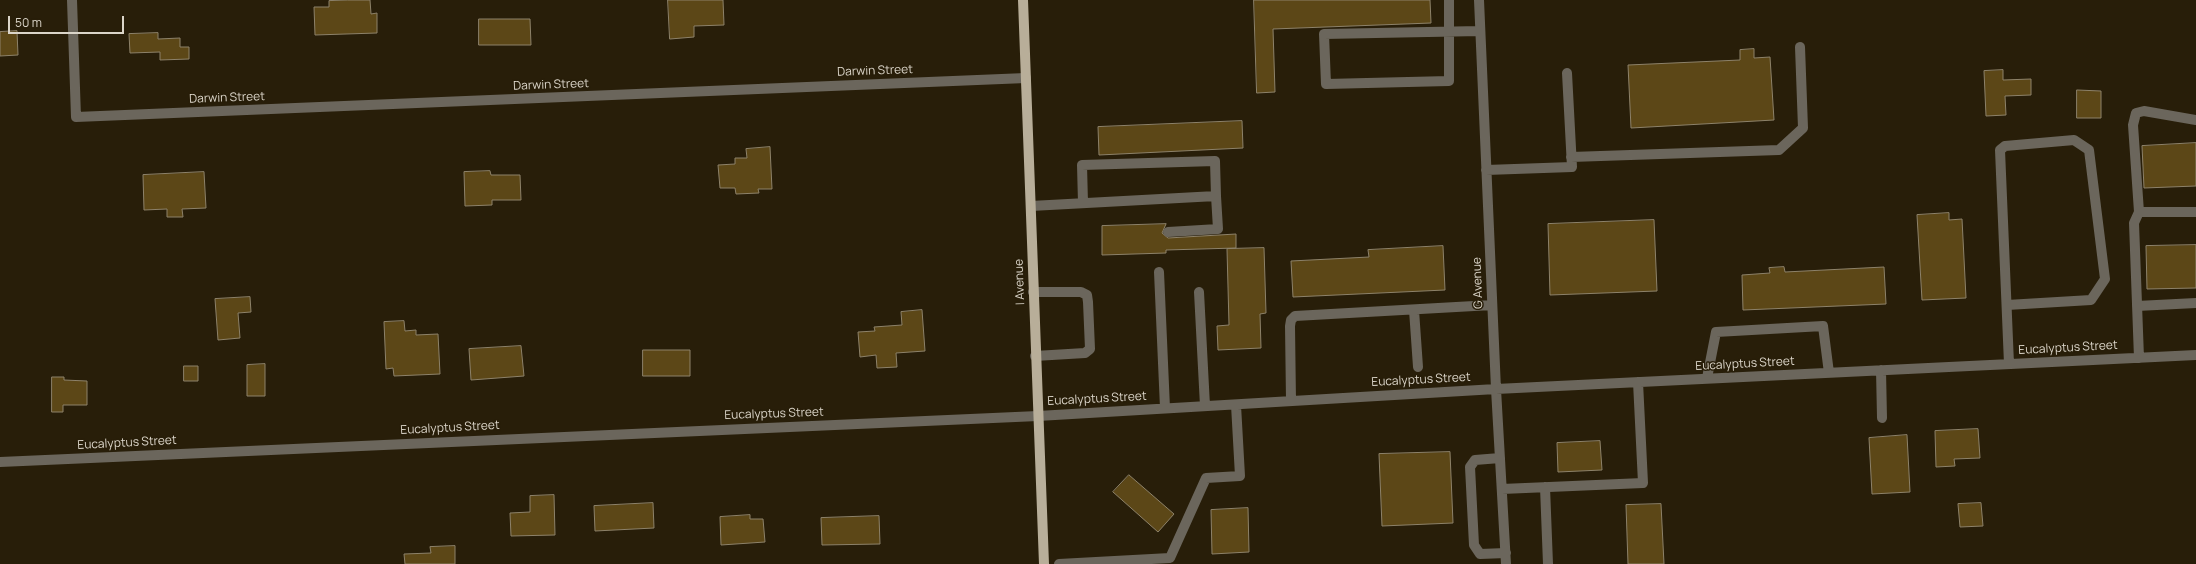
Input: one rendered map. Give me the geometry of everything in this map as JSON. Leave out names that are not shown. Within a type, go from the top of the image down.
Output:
[{"type":"main road","name":"I Avenue","points":[[1023,0],[1035,356],[1044,564]]},
{"type":"street","name":"Darwin Street","points":[[72,0],[76,117],[1026,78]]},
{"type":"street","points":[[1449,0],[1449,31],[1450,81],[1326,84],[1324,34],[1449,31],[1480,31]]},
{"type":"street","name":"G Avenue","points":[[1479,0],[1492,305],[1506,564]]},
{"type":"street","points":[[1571,157],[1779,150],[1803,128],[1800,47]]},
{"type":"street","points":[[1486,170],[1572,167],[1568,73]]},
{"type":"street","points":[[2139,358],[2134,223],[2139,212],[2133,125],[2136,113],[2144,111],[2196,120]]},
{"type":"street","points":[[2007,305],[2091,300],[2105,279],[2089,150],[2074,140],[2005,146],[2000,150],[2009,364]]},
{"type":"street","points":[[1082,203],[1082,165],[1215,161],[1218,229],[1168,232]]},
{"type":"street","points":[[1030,206],[1216,196]]},
{"type":"street","points":[[2139,212],[2196,212]]},
{"type":"street","points":[[1159,272],[1165,408]]},
{"type":"street","points":[[1033,292],[1081,292],[1087,295],[1090,349],[1085,353],[1035,356]]},
{"type":"street","points":[[1199,292],[1205,406]]},
{"type":"street","points":[[2137,306],[2196,303]]},
{"type":"street","points":[[1291,401],[1290,326],[1291,320],[1295,316],[1492,305]]},
{"type":"street","points":[[1414,310],[1418,367]]},
{"type":"street","points":[[1707,378],[1716,332],[1824,326],[1828,372]]},
{"type":"street","name":"Eucalyptus Street","points":[[0,462],[1038,416],[1496,388],[2196,355]]},
{"type":"street","points":[[1881,370],[1882,418]]},
{"type":"street","points":[[1502,490],[1643,483],[1638,382]]},
{"type":"street","points":[[1059,564],[1170,558],[1206,478],[1240,476],[1236,405]]},
{"type":"street","points":[[1500,458],[1475,460],[1470,467],[1474,545],[1480,554],[1506,553]]},
{"type":"street","points":[[1545,488],[1548,564]]},
{"type":"building","points":[[370,0],[371,14],[377,13],[377,33],[315,35],[314,7],[329,7],[329,1]]},
{"type":"building","points":[[668,0],[723,0],[724,25],[694,26],[694,37],[670,39]]},
{"type":"building","points":[[1254,0],[1430,0],[1431,23],[1273,29],[1275,92],[1257,93]]},
{"type":"building","points":[[479,19],[530,19],[531,45],[479,45]]},
{"type":"building","points":[[17,31],[18,55],[0,56],[0,32]]},
{"type":"building","points":[[158,33],[158,39],[180,38],[180,47],[189,47],[189,59],[160,60],[160,52],[130,53],[129,34]]},
{"type":"building","points":[[1754,49],[1754,58],[1770,57],[1774,120],[1631,128],[1628,65],[1740,60],[1740,50]]},
{"type":"building","points":[[2003,70],[2003,80],[2031,79],[2031,95],[2005,96],[2006,115],[1986,116],[1984,71]]},
{"type":"building","points":[[2077,90],[2101,91],[2101,118],[2077,118]]},
{"type":"building","points":[[1242,121],[1243,148],[1099,155],[1098,127]]},
{"type":"building","points":[[2196,143],[2196,186],[2144,188],[2142,146]]},
{"type":"building","points":[[770,147],[772,189],[758,189],[759,193],[736,194],[735,188],[720,188],[718,165],[735,164],[735,158],[747,158],[746,149]]},
{"type":"building","points":[[490,171],[491,175],[520,175],[521,200],[492,200],[492,205],[465,206],[464,172]]},
{"type":"building","points":[[204,172],[206,208],[182,209],[183,217],[167,217],[167,209],[144,210],[143,175]]},
{"type":"building","points":[[1949,213],[1949,220],[1962,219],[1966,298],[1922,300],[1917,215]]},
{"type":"building","points":[[1654,220],[1657,291],[1550,295],[1548,224]]},
{"type":"building","points":[[1166,224],[1162,233],[1168,238],[1236,234],[1236,248],[1166,250],[1166,253],[1102,255],[1102,226]]},
{"type":"building","points":[[2196,245],[2196,288],[2147,289],[2146,246]]},
{"type":"building","points":[[1443,246],[1445,290],[1293,297],[1291,261],[1369,257],[1368,250]]},
{"type":"building","points":[[1264,248],[1266,313],[1260,314],[1261,348],[1218,350],[1217,326],[1229,325],[1227,249]]},
{"type":"building","points":[[1784,267],[1785,272],[1884,267],[1886,304],[1743,310],[1742,275],[1770,273],[1769,268]]},
{"type":"building","points":[[250,297],[251,312],[238,313],[240,338],[218,340],[215,299]]},
{"type":"building","points":[[922,310],[925,351],[896,353],[897,367],[877,368],[876,355],[860,357],[858,332],[875,331],[874,327],[902,325],[901,312]]},
{"type":"building","points":[[404,321],[405,331],[416,330],[416,335],[438,334],[440,374],[394,376],[393,368],[386,369],[384,322]]},
{"type":"building","points":[[521,346],[524,376],[471,380],[469,349]]},
{"type":"building","points":[[643,350],[690,350],[690,376],[643,376]]},
{"type":"building","points":[[265,364],[265,396],[247,396],[247,365]]},
{"type":"building","points":[[184,366],[198,366],[198,381],[184,381]]},
{"type":"building","points":[[52,377],[64,377],[64,380],[87,381],[87,405],[63,405],[63,412],[52,412]]},
{"type":"building","points":[[1978,429],[1980,458],[1954,459],[1955,466],[1936,467],[1935,431]]},
{"type":"building","points":[[1907,435],[1910,492],[1872,494],[1869,438]]},
{"type":"building","points":[[1600,441],[1602,470],[1558,472],[1557,443]]},
{"type":"building","points":[[1450,452],[1453,523],[1382,526],[1379,454]]},
{"type":"building","points":[[1129,475],[1174,514],[1158,532],[1113,492]]},
{"type":"building","points":[[554,495],[555,535],[511,536],[510,513],[530,512],[530,496]]},
{"type":"building","points":[[653,503],[654,528],[595,531],[594,506]]},
{"type":"building","points":[[1981,503],[1983,526],[1960,527],[1958,504]]},
{"type":"building","points":[[1661,504],[1664,564],[1628,564],[1626,505]]},
{"type":"building","points":[[1248,508],[1249,552],[1212,554],[1211,510]]},
{"type":"building","points":[[750,515],[750,519],[763,519],[765,542],[721,545],[720,517]]},
{"type":"building","points":[[879,516],[880,544],[822,545],[821,518]]},
{"type":"building","points":[[455,546],[455,564],[405,564],[404,554],[431,553],[430,547]]}]
